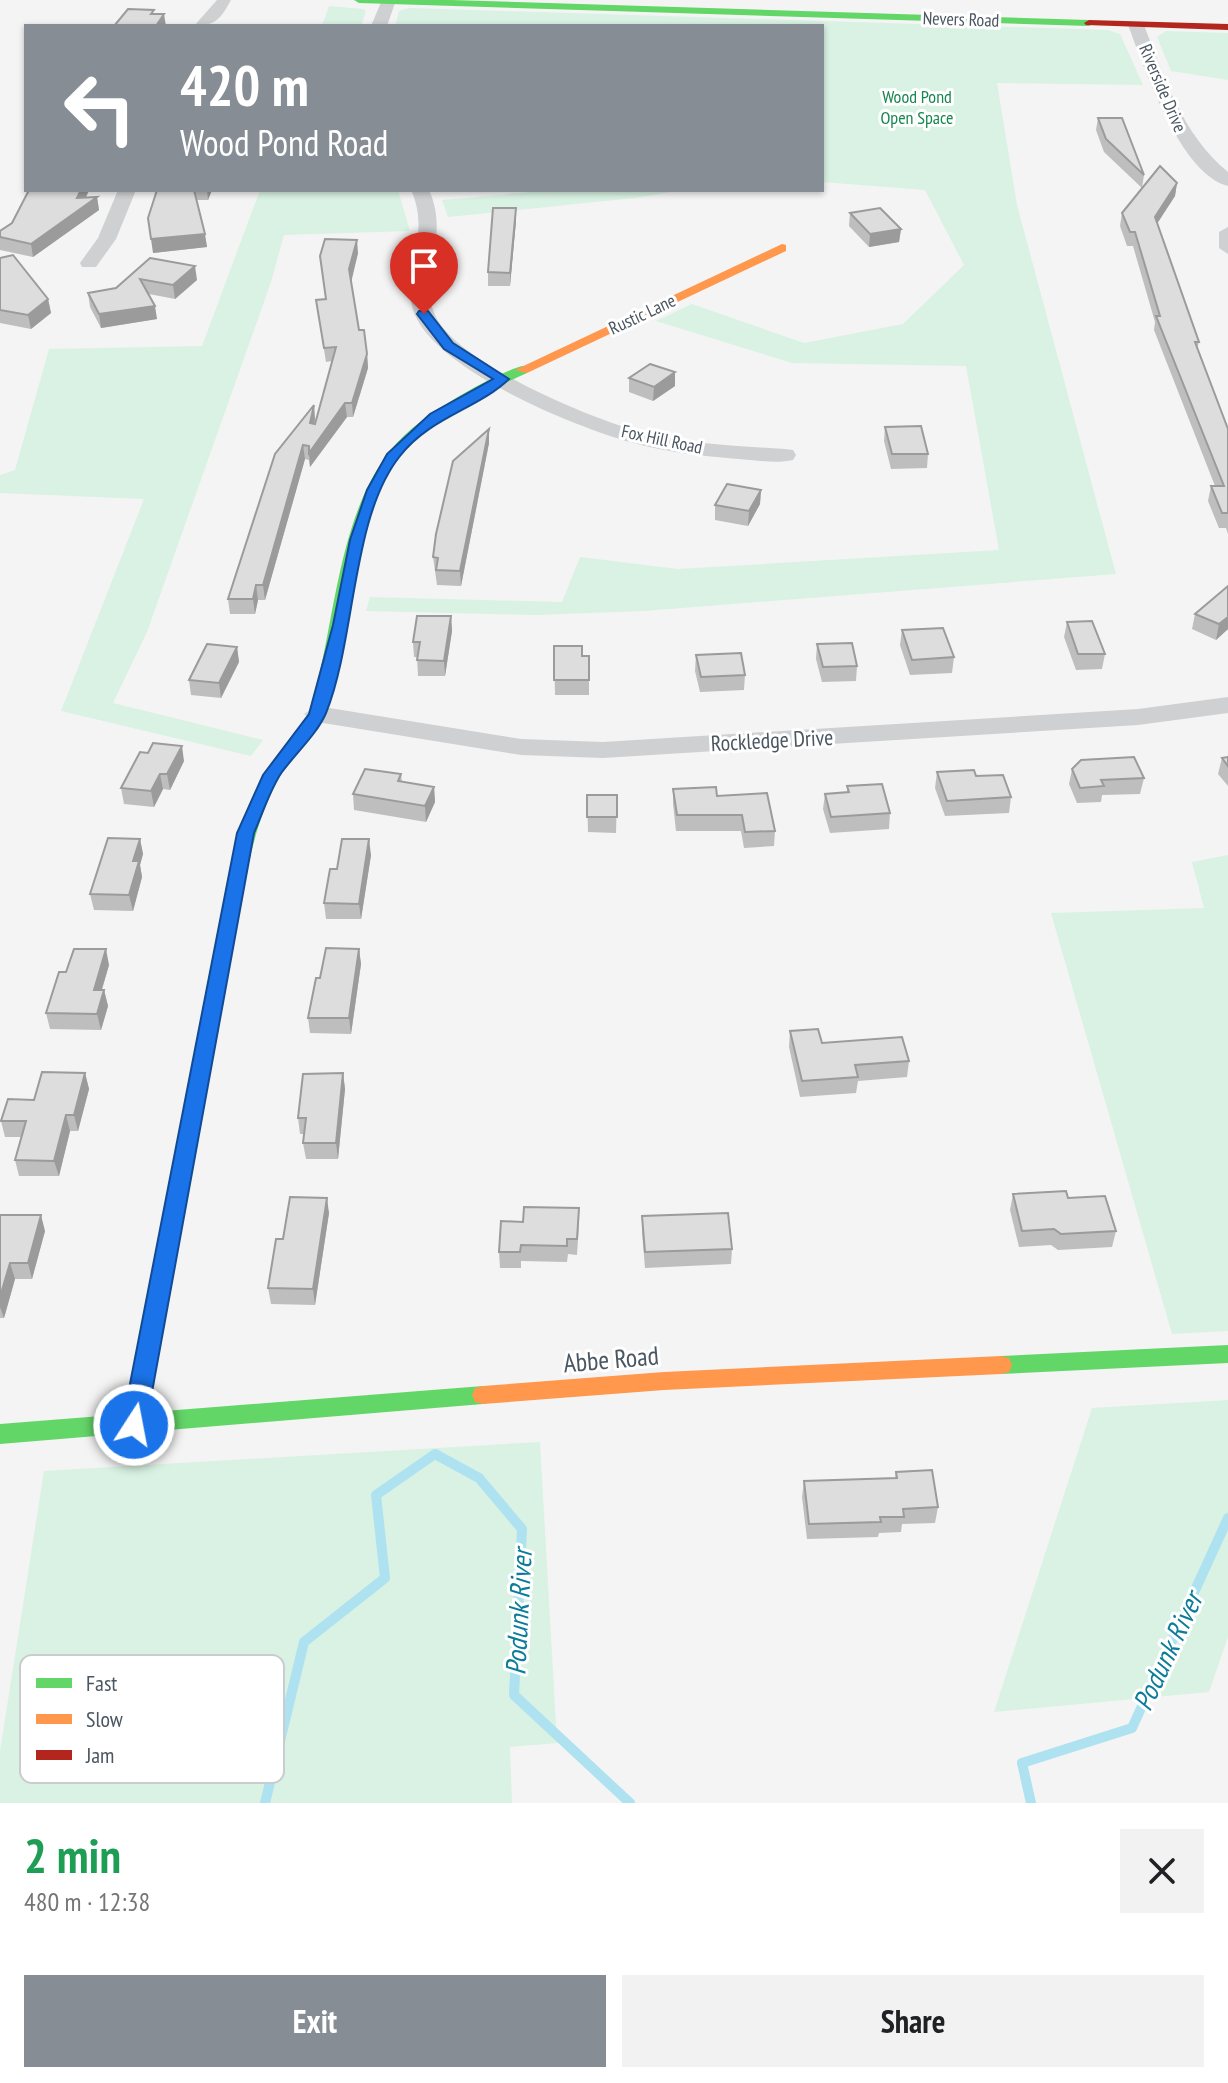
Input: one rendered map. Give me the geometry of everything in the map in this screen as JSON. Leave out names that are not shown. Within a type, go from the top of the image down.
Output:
[{"type":"street","points":[[199,24],[196,17],[205,0]]},
{"type":"street","points":[[203,24],[214,17],[224,0]]},
{"type":"street","name":"Nevers Road","points":[[359,0],[664,7],[1228,27]]},
{"type":"street","points":[[380,24],[389,0]]},
{"type":"street","name":"Riverside Drive","points":[[1136,25],[1177,129],[1197,156],[1228,181]]},
{"type":"street","points":[[89,263],[107,239],[126,192]]},
{"type":"street","name":"Fox Hill Road","points":[[421,192],[430,215],[430,245],[421,279],[424,314],[448,346],[502,379],[572,414],[637,437],[715,450],[785,455]]},
{"type":"street","points":[[1228,232],[1228,248]]},
{"type":"street","name":"Rustic Lane","points":[[317,714],[341,625],[358,540],[374,490],[394,454],[435,416],[502,379],[782,248]]},
{"type":"street","name":"Rockledge Drive","points":[[317,714],[521,747],[603,750],[1138,717],[1228,705]]},
{"type":"street","points":[[134,1425],[246,833],[272,775],[317,714]]},
{"type":"street","name":"Abbe Road","points":[[0,1434],[664,1381],[1228,1354]]},
{"type":"green space","points":[[329,6],[366,11],[362,24],[323,24]]},
{"type":"green space","name":"Wood Pond Open Space","points":[[409,8],[1108,30],[1120,34],[1143,85],[997,83],[1017,205],[1116,574],[644,611],[536,615],[366,611],[370,597],[562,602],[580,557],[678,569],[999,550],[966,366],[792,363],[656,321],[692,304],[804,343],[903,324],[964,265],[925,190],[824,182],[824,24],[396,24],[399,11]]},
{"type":"green space","points":[[1166,31],[1228,33],[1228,80],[1171,71],[1157,37]]},
{"type":"green space","points":[[259,192],[399,192],[410,231],[284,235],[271,282],[147,632],[113,703],[263,740],[251,756],[61,711],[144,499],[0,493],[0,475],[15,470],[49,349],[202,346]]},
{"type":"green space","points":[[532,192],[671,192],[448,217],[442,200]]},
{"type":"green space","points":[[1228,855],[1228,1331],[1172,1334],[1051,913],[1204,908],[1192,862]]},
{"type":"green space","points":[[1228,1400],[1228,1637],[1209,1692],[994,1712],[1092,1408]]},
{"type":"green space","points":[[540,1442],[557,1743],[510,1747],[512,1803],[0,1803],[0,1751],[44,1471]]},
{"type":"building","points":[[128,9],[154,10],[151,14],[164,14],[157,24],[116,24]]},
{"type":"building","points":[[1098,118],[1122,118],[1144,175],[1106,139]]},
{"type":"building","points":[[1160,166],[1177,183],[1155,217],[1199,342],[1195,342],[1228,429],[1228,513],[1222,513],[1211,486],[1224,486],[1156,316],[1160,316],[1135,232],[1130,232],[1122,213]]},
{"type":"building","points":[[28,192],[80,192],[77,198],[97,197],[31,244],[0,237],[0,231],[12,223]]},
{"type":"building","points":[[156,192],[194,192],[205,234],[151,239],[148,218]]},
{"type":"building","points":[[493,208],[516,208],[510,273],[488,272]]},
{"type":"building","points":[[880,208],[901,229],[870,234],[850,213]]},
{"type":"building","points":[[325,239],[357,240],[349,269],[359,330],[364,330],[367,354],[352,403],[345,403],[309,453],[309,446],[303,445],[263,585],[256,585],[253,599],[228,599],[275,454],[314,405],[310,423],[315,424],[336,347],[324,348],[316,300],[326,299],[320,256]]},
{"type":"building","points":[[13,255],[48,299],[28,315],[0,310],[0,258]]},
{"type":"building","points":[[150,258],[195,266],[173,285],[140,279],[155,306],[99,314],[88,293],[116,288]]},
{"type":"building","points":[[650,364],[675,372],[654,387],[629,378]]},
{"type":"building","points":[[921,426],[928,454],[892,454],[885,427]]},
{"type":"building","points":[[489,429],[460,571],[436,570],[438,558],[433,557],[436,534],[453,461]]},
{"type":"building","points":[[727,484],[761,490],[749,511],[715,505]]},
{"type":"building","points":[[1228,586],[1228,617],[1219,624],[1195,614]]},
{"type":"building","points":[[417,616],[451,616],[444,661],[417,660],[420,642],[413,642]]},
{"type":"building","points":[[1092,621],[1105,654],[1078,654],[1067,622]]},
{"type":"building","points":[[943,628],[954,657],[912,660],[902,630]]},
{"type":"building","points":[[852,643],[857,666],[823,667],[817,644]]},
{"type":"building","points":[[207,644],[237,647],[219,683],[189,680]]},
{"type":"building","points":[[554,646],[582,646],[582,656],[589,656],[589,680],[554,680]]},
{"type":"building","points":[[741,653],[745,675],[701,677],[696,655]]},
{"type":"building","points":[[153,743],[182,746],[167,774],[160,774],[151,791],[121,788],[140,752],[148,753]]},
{"type":"building","points":[[1134,757],[1144,778],[1101,780],[1104,786],[1080,788],[1072,769],[1081,760]]},
{"type":"building","points":[[365,769],[401,774],[398,781],[434,787],[425,806],[353,794]]},
{"type":"building","points":[[974,770],[976,776],[1003,775],[1011,797],[947,801],[937,772]]},
{"type":"building","points":[[882,784],[890,813],[831,817],[825,794],[849,792],[847,786]]},
{"type":"building","points":[[716,787],[717,796],[767,793],[775,831],[745,832],[742,815],[677,815],[673,789]]},
{"type":"building","points":[[587,795],[617,795],[617,817],[587,817]]},
{"type":"building","points":[[108,838],[140,839],[133,861],[139,861],[129,895],[90,894]]},
{"type":"building","points":[[342,839],[369,839],[359,904],[324,903],[330,869],[337,869]]},
{"type":"building","points":[[326,948],[359,949],[349,1018],[308,1018]]},
{"type":"building","points":[[74,949],[106,949],[94,990],[104,990],[97,1014],[46,1013],[59,972],[66,972]]},
{"type":"building","points":[[818,1029],[822,1043],[902,1037],[909,1061],[855,1065],[858,1077],[802,1081],[790,1031]]},
{"type":"building","points":[[42,1072],[85,1073],[74,1115],[66,1115],[54,1161],[15,1160],[26,1121],[1,1121],[8,1099],[34,1100]]},
{"type":"building","points":[[343,1073],[336,1143],[303,1143],[306,1118],[298,1118],[303,1074]]},
{"type":"building","points":[[1066,1191],[1068,1198],[1105,1196],[1116,1231],[1061,1234],[1054,1229],[1022,1231],[1013,1194]]},
{"type":"building","points":[[290,1197],[327,1198],[313,1289],[268,1288],[276,1239],[283,1239]]},
{"type":"building","points":[[524,1207],[579,1208],[577,1239],[567,1239],[567,1246],[521,1245],[520,1252],[499,1252],[501,1221],[523,1222]]},
{"type":"building","points":[[728,1213],[732,1249],[645,1252],[642,1216]]},
{"type":"building","points":[[0,1215],[41,1215],[28,1263],[10,1263],[0,1297]]},
{"type":"building","points":[[932,1470],[938,1507],[903,1509],[904,1517],[880,1517],[881,1522],[809,1524],[804,1481],[897,1478],[896,1472]]},
{"type":"waterway","name":"Podunk River","points":[[284,1725],[304,1642],[385,1578],[376,1495],[435,1454],[479,1478],[522,1529],[514,1695],[630,1803]]},
{"type":"waterway","name":"Podunk River","points":[[1031,1803],[1022,1763],[1132,1728],[1228,1518]]},
{"type":"waterway","name":"Podunk River","points":[[265,1803],[270,1783]]},
{"type":"traffic: fast","points":[[359,0],[1089,23]]},
{"type":"traffic: fast","points":[[226,937],[242,854],[262,794],[318,711],[335,649],[358,538],[380,475],[396,452],[439,415],[522,370]]},
{"type":"traffic: fast","points":[[1001,1365],[1228,1354]]},
{"type":"traffic: fast","points":[[0,1434],[483,1395]]},
{"type":"traffic: slow","points":[[522,370],[782,248]]},
{"type":"traffic: slow","points":[[483,1395],[664,1381],[1001,1365]]},
{"type":"traffic: jam","points":[[1089,23],[1228,27]]},
{"type":"traffic: jam","points":[[134,1425],[226,937]]},
{"type":"route","points":[[134,1425],[246,833],[272,775],[317,714],[341,625],[358,540],[374,490],[394,454],[435,416],[502,379],[448,346],[435,333],[424,314]]}]
